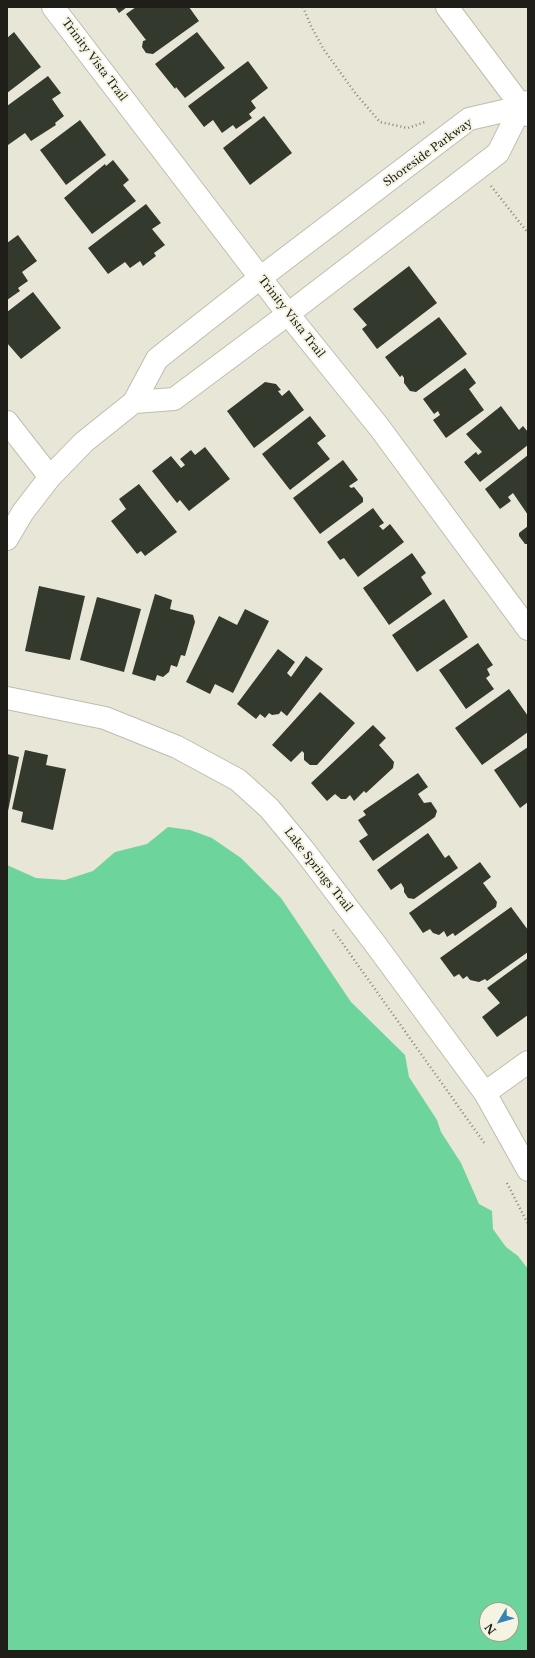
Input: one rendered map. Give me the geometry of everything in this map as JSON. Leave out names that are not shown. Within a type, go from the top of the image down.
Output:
[{"type":"street","name":"Trinity Vista Trail","points":[[53,7],[260,278],[379,427],[528,629]]},
{"type":"street","points":[[134,402],[174,399],[288,314],[498,153],[526,108],[447,7]]},
{"type":"street","name":"Shoreside Parkway","points":[[7,539],[23,512],[50,477],[84,442],[134,402],[157,359],[260,278],[469,120],[526,108]]},
{"type":"street","points":[[7,422],[50,477]]},
{"type":"street","name":"Lake Springs Trail","points":[[7,698],[105,718],[177,747],[238,780],[268,808],[304,849],[485,1093],[528,1170]]},
{"type":"street","points":[[485,1093],[528,1062]]},
{"type":"path","points":[[304,7],[311,26],[324,50],[356,94],[380,122],[408,128],[430,120],[442,126],[450,134]]},
{"type":"path","points":[[478,169],[528,233]]},
{"type":"path","points":[[331,927],[488,1149]]},
{"type":"path","points":[[505,1180],[528,1224]]},
{"type":"shaded area","points":[[168,827],[190,830],[212,838],[241,858],[281,898],[351,1002],[405,1055],[409,1077],[437,1120],[441,1132],[461,1163],[479,1204],[492,1211],[493,1229],[506,1247],[518,1256],[528,1269],[528,1651],[7,1651],[7,865],[36,878],[65,880],[93,871],[115,852],[147,844]]},
{"type":"building","points":[[115,7],[127,7],[119,13]]},
{"type":"building","points":[[136,7],[189,7],[199,21],[153,54],[146,53],[142,47],[143,41],[146,40],[126,14]]},
{"type":"building","points":[[14,32],[41,67],[7,93],[7,38]]},
{"type":"building","points":[[197,32],[225,68],[185,98],[176,87],[175,89],[155,64]]},
{"type":"building","points":[[248,61],[268,88],[251,101],[256,108],[249,114],[252,118],[236,129],[233,125],[222,133],[213,120],[204,127],[188,106]]},
{"type":"building","points":[[48,76],[61,93],[52,99],[64,116],[55,123],[56,125],[31,141],[25,133],[8,145],[7,106]]},
{"type":"building","points":[[264,116],[292,153],[250,185],[223,148]]},
{"type":"building","points":[[80,120],[106,155],[66,185],[40,150]]},
{"type":"building","points":[[113,160],[129,180],[123,185],[136,201],[92,234],[64,198],[105,164],[106,166]]},
{"type":"building","points":[[146,204],[161,223],[152,229],[165,245],[154,253],[156,256],[143,266],[140,261],[130,268],[125,262],[108,274],[88,248]]},
{"type":"building","points":[[18,235],[37,261],[22,272],[28,281],[18,288],[20,291],[7,300],[7,243]]},
{"type":"building","points":[[409,266],[437,303],[377,349],[362,329],[367,325],[353,309]]},
{"type":"building","points":[[33,292],[61,328],[21,359],[7,343],[7,312]]},
{"type":"building","points":[[439,317],[467,354],[416,392],[410,391],[404,383],[404,378],[402,375],[400,377],[385,357]]},
{"type":"building","points":[[465,368],[476,383],[469,389],[484,410],[446,438],[433,420],[440,415],[438,411],[434,414],[423,399]]},
{"type":"building","points":[[265,382],[276,384],[281,390],[278,391],[282,396],[289,390],[304,410],[254,448],[227,411]]},
{"type":"building","points":[[501,406],[519,430],[523,426],[528,432],[528,445],[480,482],[464,462],[476,452],[478,455],[482,452],[466,434]]},
{"type":"building","points":[[310,416],[326,436],[317,443],[330,459],[290,490],[262,454]]},
{"type":"building","points":[[205,447],[230,479],[189,511],[180,500],[177,503],[152,471],[171,456],[181,468],[185,465],[180,459],[191,450],[195,455]]},
{"type":"building","points":[[528,455],[528,515],[513,493],[508,497],[511,501],[500,509],[485,489]]},
{"type":"building","points":[[343,460],[358,480],[349,486],[351,488],[354,487],[363,498],[363,502],[320,534],[293,498]]},
{"type":"building","points":[[139,484],[177,532],[145,556],[141,551],[137,554],[111,521],[126,509],[119,499]]},
{"type":"building","points":[[373,508],[384,523],[379,526],[383,530],[390,524],[404,542],[358,577],[344,558],[340,560],[327,542]]},
{"type":"building","points":[[528,526],[528,544],[525,544],[519,536],[519,533]]},
{"type":"building","points":[[412,553],[426,573],[421,577],[432,594],[389,625],[363,588]]},
{"type":"building","points":[[39,586],[85,596],[70,660],[25,651]]},
{"type":"building","points":[[155,594],[172,600],[170,609],[193,615],[195,622],[185,656],[181,655],[177,667],[171,665],[169,672],[163,677],[157,675],[155,681],[132,674]]},
{"type":"building","points":[[97,597],[141,609],[124,672],[80,660]]},
{"type":"building","points":[[444,599],[468,637],[417,672],[392,635]]},
{"type":"building","points":[[245,609],[269,621],[233,693],[215,684],[210,694],[186,682],[219,616],[237,625]]},
{"type":"building","points":[[478,643],[493,665],[487,669],[490,675],[486,678],[494,689],[466,709],[439,670]]},
{"type":"building","points":[[278,649],[295,662],[287,673],[291,677],[306,656],[323,669],[287,716],[281,711],[279,714],[272,715],[269,713],[265,718],[260,714],[256,719],[237,704]]},
{"type":"building","points":[[509,689],[528,716],[528,732],[482,765],[455,728]]},
{"type":"building","points":[[320,692],[355,723],[317,765],[310,765],[304,760],[304,753],[302,751],[291,762],[272,745]]},
{"type":"building","points":[[373,725],[386,738],[379,745],[394,762],[393,768],[366,793],[364,791],[354,801],[350,795],[346,799],[341,799],[335,794],[327,801],[311,783]]},
{"type":"building","points":[[528,747],[528,802],[520,808],[494,770]]},
{"type":"building","points":[[25,750],[48,755],[46,765],[66,769],[53,830],[21,822],[23,812],[12,809]]},
{"type":"building","points":[[7,754],[19,757],[8,811],[7,811]]},
{"type":"building","points":[[418,773],[428,787],[418,794],[424,803],[431,802],[437,811],[435,817],[373,861],[359,841],[368,835],[358,820],[366,815],[363,811]]},
{"type":"building","points":[[428,833],[445,858],[449,855],[458,868],[414,899],[408,898],[401,883],[391,890],[377,870]]},
{"type":"building","points":[[480,862],[491,877],[483,883],[497,902],[496,907],[455,936],[453,933],[447,937],[444,931],[439,935],[433,933],[430,929],[423,933],[409,913]]},
{"type":"building","points":[[511,907],[528,930],[528,952],[487,981],[485,979],[479,982],[470,980],[467,976],[463,979],[459,974],[454,977],[440,958]]},
{"type":"building","points":[[528,958],[528,1015],[497,1037],[482,1017],[500,1003],[487,988]]}]
